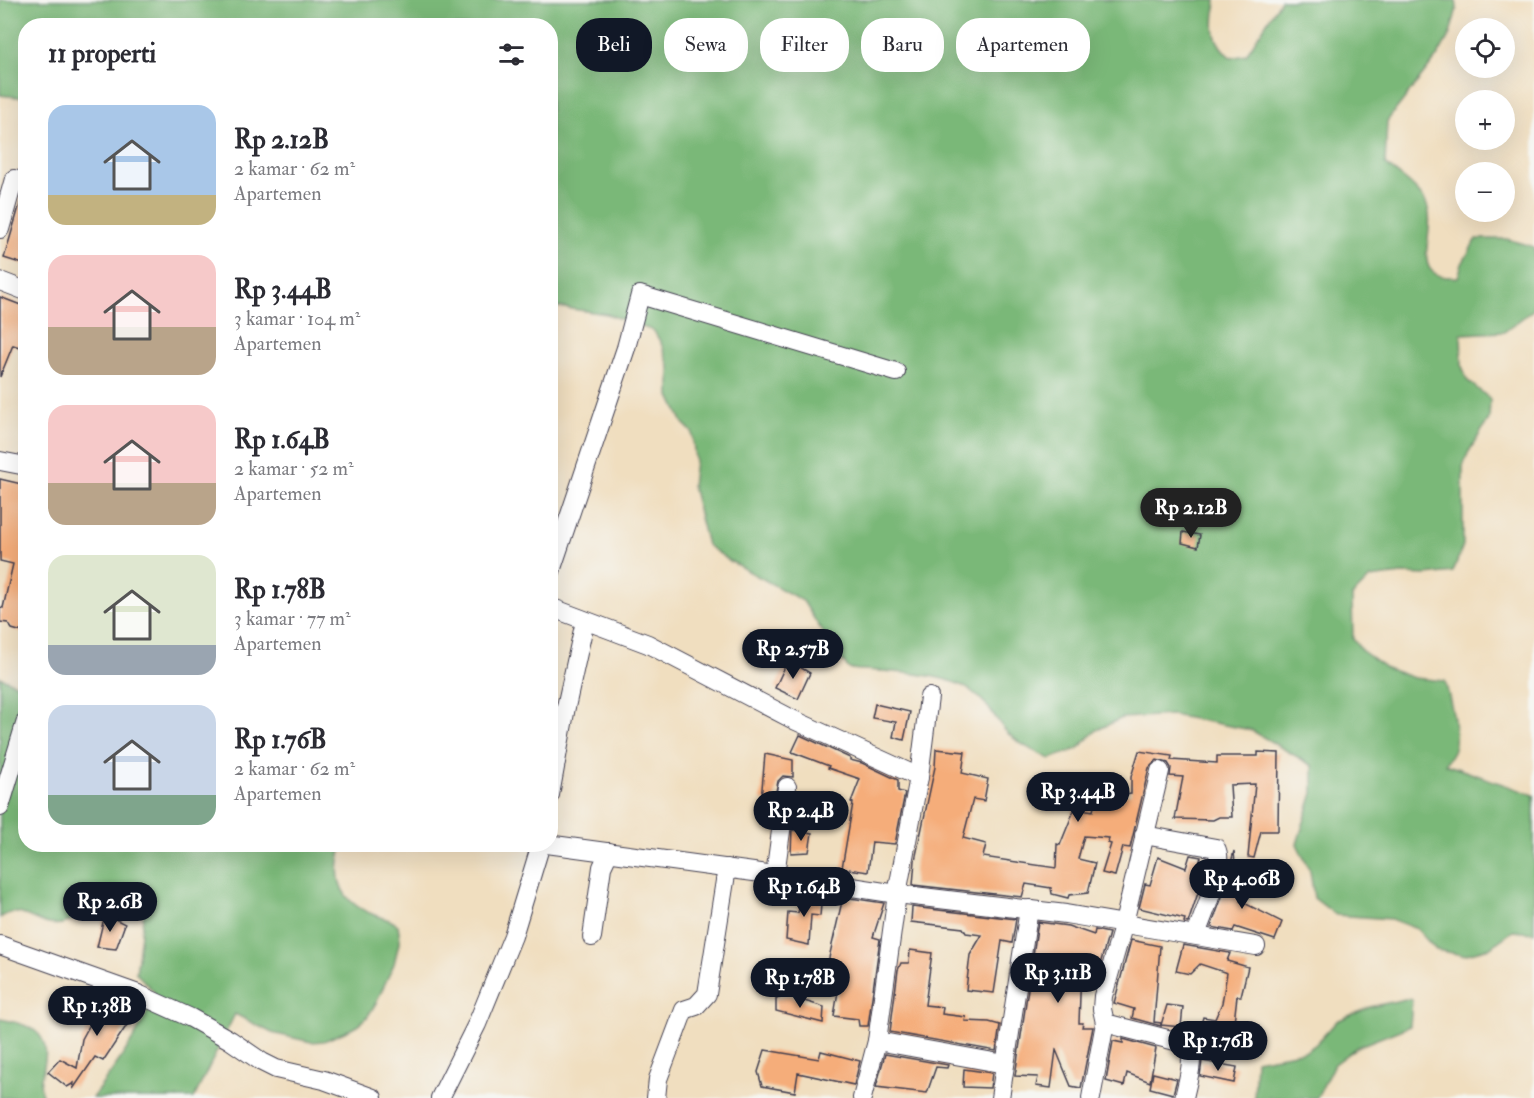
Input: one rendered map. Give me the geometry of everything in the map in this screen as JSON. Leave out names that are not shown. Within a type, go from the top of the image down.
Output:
[{"type":"street","points":[[0,229],[13,179]]},
{"type":"street","points":[[0,282],[18,288]]},
{"type":"street","points":[[558,550],[626,348],[640,295],[896,372]]},
{"type":"street","points":[[0,461],[18,464]]},
{"type":"street","points":[[558,610],[648,644],[794,720],[919,777]]},
{"type":"street","points":[[558,751],[585,621]]},
{"type":"street","points":[[862,1098],[877,1041],[897,894],[919,777],[929,697]]},
{"type":"street","points":[[0,807],[18,747]]},
{"type":"street","points":[[1091,1098],[1105,1023],[1102,996],[1124,924],[1160,771]]},
{"type":"street","points":[[775,875],[787,787]]},
{"type":"street","points":[[1144,835],[1216,848],[1218,851],[1214,882],[1196,935]]},
{"type":"street","points":[[558,845],[897,894],[1029,909],[1256,946]]},
{"type":"street","points":[[440,1098],[477,1024],[513,936],[539,852]]},
{"type":"street","points":[[592,937],[602,867],[609,852]]},
{"type":"street","points":[[656,1098],[658,1079],[684,1010],[696,1006],[707,994],[727,868]]},
{"type":"street","points":[[1000,1098],[1029,909]]},
{"type":"street","points":[[0,945],[138,994],[190,1018],[276,1069],[324,1080],[373,1098]]},
{"type":"street","points":[[1105,1023],[1187,1044],[1191,1050],[1191,1061],[1184,1098]]},
{"type":"street","points":[[877,1041],[1005,1064]]},
{"type":"green space","points":[[0,0],[1216,0],[1214,32],[1219,44],[1231,58],[1246,55],[1281,0],[1456,0],[1457,8],[1450,34],[1437,57],[1387,121],[1385,164],[1413,187],[1426,203],[1429,214],[1427,263],[1432,271],[1441,276],[1458,277],[1462,264],[1476,239],[1507,239],[1534,247],[1534,309],[1504,332],[1461,334],[1462,366],[1467,380],[1490,399],[1489,419],[1468,453],[1463,467],[1463,545],[1453,572],[1370,578],[1352,596],[1353,639],[1361,650],[1386,668],[1414,678],[1445,681],[1454,717],[1455,745],[1445,764],[1534,795],[1534,933],[1513,931],[1489,948],[1463,955],[1436,950],[1417,929],[1391,919],[1336,915],[1314,898],[1310,871],[1297,844],[1313,793],[1313,766],[1251,730],[1172,715],[1122,718],[1097,730],[1077,749],[1050,759],[1014,738],[1004,729],[982,700],[959,684],[929,676],[849,669],[803,601],[730,561],[707,545],[692,486],[695,460],[692,432],[683,423],[670,396],[670,368],[654,331],[607,314],[558,307],[558,18],[18,18],[18,97],[0,95]]},
{"type":"green space","points":[[0,677],[18,685],[18,852],[341,852],[338,867],[341,887],[345,895],[361,909],[398,925],[400,939],[394,964],[376,1003],[358,1026],[324,1041],[311,1042],[272,1033],[235,1014],[194,1098],[92,1098],[128,1048],[155,993],[136,973],[144,909],[95,895],[76,917],[58,925],[16,913],[8,913],[0,918]]},
{"type":"green space","points":[[1405,999],[1412,1000],[1410,1026],[1357,1047],[1334,1064],[1317,1098],[1254,1098],[1256,1060],[1306,1051],[1316,1044],[1337,1021],[1370,1007]]},
{"type":"green space","points":[[0,1019],[28,1027],[41,1037],[46,1054],[40,1082],[43,1098],[0,1098]]},
{"type":"building","points":[[18,211],[18,262],[4,258]]},
{"type":"building","points":[[0,297],[18,304],[18,347],[13,345],[0,377]]},
{"type":"building","points":[[0,479],[18,483],[18,631],[12,629],[8,623],[0,622],[0,607],[3,608],[13,564],[0,561]]},
{"type":"building","points":[[1183,532],[1200,535],[1198,547],[1182,543]]},
{"type":"building","points":[[788,660],[810,673],[798,699],[775,688]]},
{"type":"building","points":[[875,704],[910,712],[904,740],[893,737],[896,722],[872,718]]},
{"type":"building","points":[[800,735],[850,760],[862,763],[898,780],[898,791],[905,793],[895,844],[872,842],[868,872],[842,868],[853,803],[851,802],[860,779],[792,752]]},
{"type":"building","points":[[936,749],[965,752],[962,773],[988,779],[984,801],[973,799],[963,838],[986,844],[983,857],[1056,868],[1057,844],[1060,845],[1075,808],[1093,811],[1096,798],[1121,802],[1124,795],[1131,794],[1131,777],[1139,751],[1172,756],[1171,760],[1217,763],[1217,756],[1258,756],[1258,752],[1279,753],[1278,831],[1261,831],[1254,858],[1248,857],[1255,784],[1230,785],[1232,817],[1219,817],[1213,820],[1175,819],[1183,777],[1170,776],[1171,768],[1168,763],[1157,760],[1149,768],[1130,848],[1123,847],[1115,876],[1102,873],[1111,844],[1108,843],[1109,838],[1084,836],[1078,859],[1095,863],[1088,893],[1069,895],[1068,898],[1052,894],[1051,888],[1026,884],[1022,897],[913,885],[915,860],[935,767]]},
{"type":"building","points":[[765,754],[793,760],[793,777],[783,776],[778,781],[774,802],[761,800]]},
{"type":"building","points":[[792,830],[812,833],[809,852],[791,853]]},
{"type":"building","points":[[1234,851],[1236,878],[1249,879],[1240,901],[1282,922],[1275,940],[1235,927],[1233,931],[1211,927],[1223,894]]},
{"type":"building","points":[[1190,855],[1201,857],[1198,867],[1206,869],[1188,923],[1184,922],[1185,919],[1139,908],[1145,884],[1150,885],[1158,857],[1186,868]]},
{"type":"building","points":[[803,891],[822,894],[820,916],[811,915],[809,945],[786,940],[788,912],[798,913]]},
{"type":"building","points":[[843,897],[884,903],[873,937],[880,939],[868,1026],[859,1026],[858,1019],[834,1016],[839,985],[823,984]]},
{"type":"building","points":[[912,907],[1016,919],[1012,943],[1002,941],[994,993],[966,990],[970,955],[982,935],[966,933],[963,928],[911,922]]},
{"type":"building","points":[[105,914],[125,924],[116,949],[97,947]]},
{"type":"building","points":[[1038,922],[1068,926],[1094,935],[1095,930],[1109,933],[1099,968],[1091,971],[1081,968],[1079,1023],[1083,1023],[1082,1027],[1093,1027],[1081,1088],[1071,1086],[1056,1050],[1051,1088],[1036,1086],[1038,1077],[1015,1076]]},
{"type":"building","points":[[1131,940],[1160,946],[1154,1022],[1161,1023],[1161,1026],[1132,1018],[1134,1009],[1114,1003]]},
{"type":"building","points":[[1183,945],[1230,953],[1227,961],[1248,967],[1241,996],[1237,996],[1234,1022],[1230,1021],[1227,1043],[1198,1036],[1203,1017],[1215,1019],[1222,1003],[1227,973],[1200,964],[1190,974],[1176,971]]},
{"type":"building","points":[[910,950],[932,953],[925,1005],[943,1007],[942,1014],[966,1017],[965,1021],[1000,1025],[996,1051],[890,1032],[898,970],[901,963],[909,963]]},
{"type":"building","points":[[101,993],[139,1007],[103,1061],[95,1057],[73,1089],[74,1083],[67,1087],[48,1072],[60,1059],[77,1068],[82,1039],[96,1013],[91,1011]]},
{"type":"building","points":[[788,996],[824,1007],[823,1023],[776,1011],[776,998]]},
{"type":"building","points":[[1167,1005],[1183,1007],[1181,1027],[1161,1025]]},
{"type":"building","points":[[1123,1039],[1156,1048],[1150,1082],[1127,1073],[1124,1086],[1106,1081],[1113,1041],[1123,1043]]},
{"type":"building","points":[[765,1050],[819,1059],[821,1051],[860,1061],[854,1085],[798,1073],[795,1092],[762,1086],[758,1072]]},
{"type":"building","points":[[885,1054],[948,1065],[947,1068],[936,1067],[927,1093],[876,1087]]},
{"type":"building","points":[[1202,1061],[1237,1067],[1234,1083],[1200,1076]]},
{"type":"building","points":[[964,1069],[992,1073],[990,1088],[963,1087]]},
{"type":"building","points":[[1153,1073],[1177,1079],[1173,1094],[1150,1088]]}]
